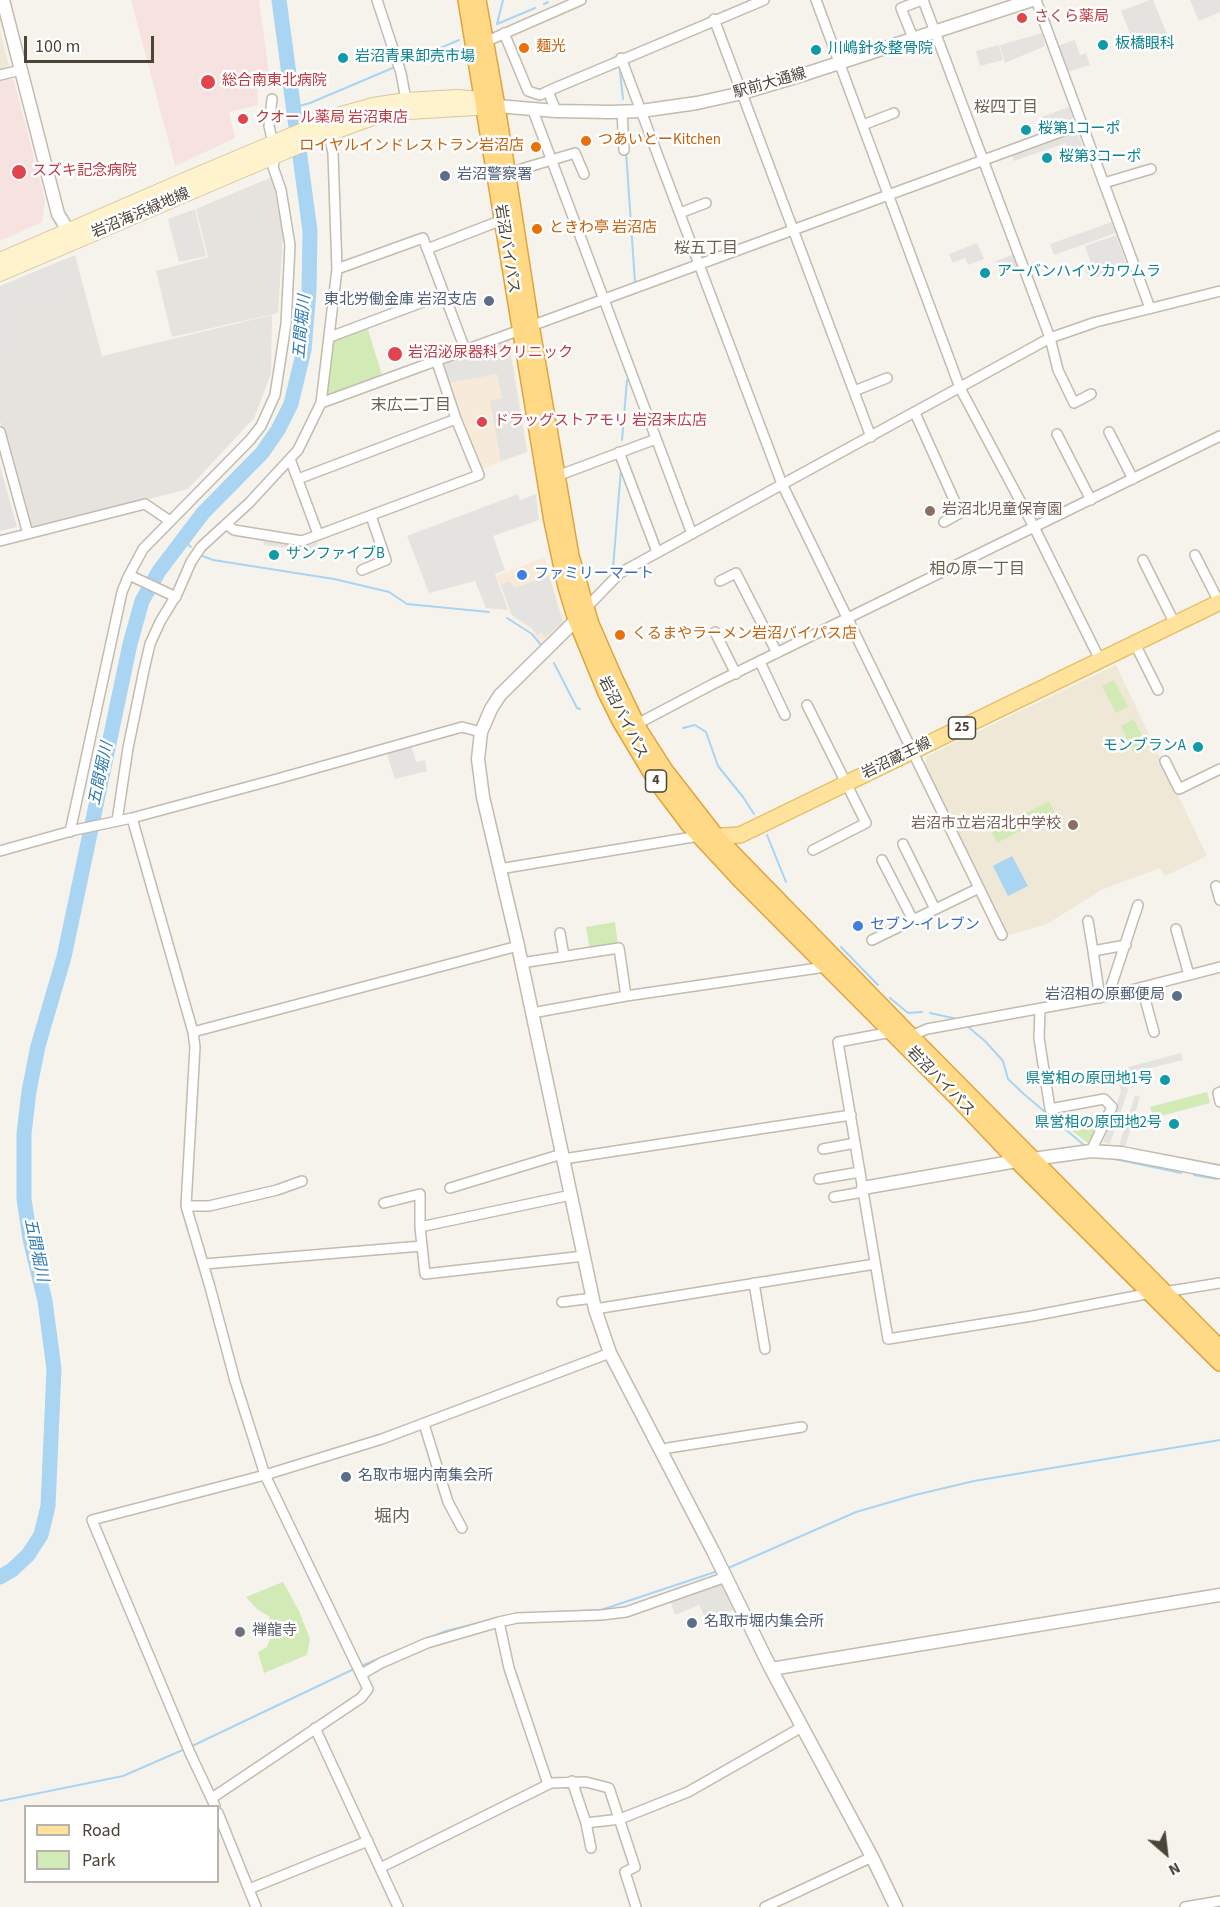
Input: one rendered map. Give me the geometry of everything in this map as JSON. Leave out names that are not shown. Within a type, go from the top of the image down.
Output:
[{"type":"highway","name":"岩沼バイパス","points":[[466,0],[488,104],[508,173],[525,328],[552,521],[566,587],[637,724],[665,770],[717,837],[1034,1159],[1220,1363]]},
{"type":"highway","name":"岩沼バイパス","points":[[478,0],[485,42],[488,104],[502,220],[557,476],[581,614],[606,693],[620,721],[656,781],[699,836],[1017,1161],[1157,1293],[1220,1348]]},
{"type":"main road","points":[[322,129],[373,105],[406,100],[457,98],[488,104]]},
{"type":"main road","points":[[322,129],[408,112],[488,104]]},
{"type":"main road","name":"岩沼海浜緑地線","points":[[0,274],[72,236],[322,129]]},
{"type":"main road","name":"岩沼海浜緑地線","points":[[0,260],[72,236]]},
{"type":"main road","name":"岩沼蔵王線","points":[[699,836],[740,835],[1220,602]]},
{"type":"street","points":[[3,0],[58,214],[72,236]]},
{"type":"street","points":[[376,0],[401,73],[406,100]]},
{"type":"street","points":[[485,42],[581,0]]},
{"type":"street","points":[[504,33],[528,92],[540,95],[621,58],[764,0]]},
{"type":"street","points":[[816,0],[960,388],[1034,527],[1100,660]]},
{"type":"street","points":[[913,39],[901,8],[922,0],[984,158],[1050,338],[1058,370],[1074,403],[1091,394]]},
{"type":"street","points":[[1034,0],[1150,308]]},
{"type":"street","name":"駅前大通線","points":[[488,104],[556,111],[641,111],[683,106],[741,93],[1034,0]]},
{"type":"street","points":[[714,19],[871,437]]},
{"type":"street","points":[[621,58],[782,484],[1002,935]]},
{"type":"street","points":[[0,75],[21,70]]},
{"type":"street","points":[[548,91],[556,111]]},
{"type":"street","points":[[73,831],[122,592],[143,549],[250,440],[261,426],[275,395],[286,324],[290,245],[281,190],[273,167],[277,148],[269,126],[272,99]]},
{"type":"street","points":[[532,108],[692,534]]},
{"type":"street","points":[[622,111],[624,150]]},
{"type":"street","points":[[863,125],[894,113]]},
{"type":"street","points":[[321,403],[465,352],[984,158],[1082,124]]},
{"type":"street","points":[[115,821],[150,644],[160,622],[190,562],[201,547],[249,503],[290,459],[307,434],[321,403],[337,269],[333,153],[322,129]]},
{"type":"street","points":[[508,173],[575,153],[584,174]]},
{"type":"street","points":[[1104,183],[1150,169]]},
{"type":"street","points":[[680,213],[706,203]]},
{"type":"street","points":[[427,249],[502,220]]},
{"type":"street","points":[[337,269],[423,238],[465,352]]},
{"type":"street","points":[[896,1907],[872,1857],[771,1669],[610,1353],[594,1304],[518,946],[483,797],[478,759],[481,732],[491,709],[500,696],[620,573],[1050,338],[1096,322],[1220,291]]},
{"type":"street","points":[[330,337],[444,294]]},
{"type":"street","points":[[226,524],[234,530],[302,542],[318,534],[479,475],[456,419],[437,362]]},
{"type":"street","points":[[854,391],[887,378]]},
{"type":"street","points":[[915,413],[960,513],[944,522]]},
{"type":"street","points":[[298,479],[456,419]]},
{"type":"street","points":[[0,432],[28,534]]},
{"type":"street","points":[[1109,432],[1133,479]]},
{"type":"street","points":[[1057,434],[1091,500]]},
{"type":"street","points":[[637,724],[846,618],[1220,436]]},
{"type":"street","points":[[557,476],[656,439]]},
{"type":"street","points":[[620,452],[657,552]]},
{"type":"street","points":[[290,459],[318,534]]},
{"type":"street","points":[[0,541],[145,504],[170,521]]},
{"type":"street","points":[[362,570],[386,560],[370,516]]},
{"type":"street","points":[[1195,555],[1220,602]]},
{"type":"street","points":[[1143,560],[1175,624]]},
{"type":"street","points":[[720,581],[736,573],[777,653]]},
{"type":"street","points":[[130,575],[173,596]]},
{"type":"street","points":[[715,632],[736,674]]},
{"type":"street","points":[[1135,644],[1158,690]]},
{"type":"street","points":[[760,662],[785,715]]},
{"type":"street","points":[[807,705],[867,823],[813,850]]},
{"type":"street","points":[[0,851],[132,818],[462,727],[481,732]]},
{"type":"street","points":[[1165,761],[1179,789],[1220,769]]},
{"type":"street","points":[[132,818],[193,1032],[195,1047],[186,1206],[235,1381],[265,1475],[368,1689],[362,1698],[315,1728],[213,1802],[188,1749],[92,1520],[265,1475],[382,1439],[610,1353]]},
{"type":"street","points":[[499,869],[699,836]]},
{"type":"street","points":[[903,844],[934,909]]},
{"type":"street","points":[[882,860],[913,920]]},
{"type":"street","points":[[1216,886],[1220,900]]},
{"type":"street","points":[[872,940],[979,888]]},
{"type":"street","points":[[1104,997],[1126,945],[1138,905]]},
{"type":"street","points":[[1088,921],[1104,997]]},
{"type":"street","points":[[1176,929],[1189,975]]},
{"type":"street","points":[[560,933],[564,956]]},
{"type":"street","points":[[1093,951],[1126,945]]},
{"type":"street","points":[[193,1032],[518,946]]},
{"type":"street","points":[[521,963],[619,948],[626,996]]},
{"type":"street","points":[[532,1012],[825,967]]},
{"type":"street","points":[[911,1036],[927,1029],[1104,997],[1220,967]]},
{"type":"street","points":[[1142,988],[1154,1032]]},
{"type":"street","points":[[1040,1010],[1039,1038],[1050,1109],[1104,1099],[1112,1107],[1091,1151]]},
{"type":"street","points":[[892,1032],[837,1042],[888,1339],[1220,1283]]},
{"type":"street","points":[[1220,1092],[1218,1093],[1220,1102]]},
{"type":"street","points":[[450,1188],[563,1156],[851,1115]]},
{"type":"street","points":[[823,1149],[855,1143]]},
{"type":"street","points":[[834,1197],[1017,1161],[1091,1151],[1121,1153],[1220,1172]]},
{"type":"street","points":[[819,1179],[860,1172]]},
{"type":"street","points":[[186,1206],[209,1206],[277,1190],[302,1181]]},
{"type":"street","points":[[384,1203],[420,1194],[420,1227],[425,1274],[584,1256]]},
{"type":"street","points":[[420,1227],[571,1195]]},
{"type":"street","points":[[204,1264],[422,1246]]},
{"type":"street","points":[[562,1302],[594,1304],[875,1264]]},
{"type":"street","points":[[754,1283],[765,1349]]},
{"type":"street","points":[[424,1424],[448,1502],[462,1528]]},
{"type":"street","points":[[661,1451],[802,1427]]},
{"type":"street","points":[[360,1670],[427,1643],[517,1618],[626,1612],[724,1573]]},
{"type":"street","points":[[771,1669],[1220,1595]]},
{"type":"street","points":[[499,1622],[509,1668],[548,1784]]},
{"type":"street","points":[[586,1823],[620,1819],[687,1792],[802,1727]]},
{"type":"street","points":[[315,1728],[398,1907]]},
{"type":"street","points":[[572,1781],[586,1823],[591,1848]]},
{"type":"street","points":[[381,1868],[548,1784],[586,1782],[609,1788],[635,1867],[625,1872],[636,1907]]},
{"type":"street","points":[[219,1815],[256,1907]]},
{"type":"street","points":[[249,1889],[368,1841]]},
{"type":"street","points":[[765,1907],[872,1857]]},
{"type":"street","points":[[1185,1907],[1220,1901]]},
{"type":"shaded area","name":"総合南東北病院","points":[[131,0],[259,0],[270,80],[257,85],[258,105],[229,112],[235,138],[175,166]]},
{"type":"shaded area","points":[[1153,0],[1167,34],[1135,46],[1121,11]]},
{"type":"shaded area","points":[[1190,0],[1220,0],[1220,12],[1199,21]]},
{"type":"shaded area","points":[[0,31],[9,66],[0,69]]},
{"type":"shaded area","points":[[1042,33],[1045,46],[1005,63],[1000,45]]},
{"type":"shaded area","points":[[1075,40],[1080,55],[1086,53],[1090,65],[1065,73],[1057,46]]},
{"type":"shaded area","points":[[999,45],[1003,60],[980,66],[976,51]]},
{"type":"shaded area","name":"スズキ記念病院","points":[[9,77],[14,81],[45,200],[42,222],[0,241],[0,79]]},
{"type":"shaded area","points":[[1069,107],[1073,116],[1071,121],[1046,130],[1041,117]]},
{"type":"shaded area","points":[[1074,129],[1077,131],[1084,150],[1073,154],[1066,143],[1014,161],[1010,151]]},
{"type":"shaded area","points":[[272,177],[283,235],[278,313],[172,337],[156,271],[208,257],[196,209]]},
{"type":"shaded area","points":[[195,209],[206,256],[179,262],[168,219]]},
{"type":"shaded area","points":[[1112,222],[1116,233],[1054,255],[1050,244]]},
{"type":"shaded area","points":[[1116,235],[1127,266],[1089,280],[1085,270],[1092,267],[1085,246]]},
{"type":"shaded area","points":[[977,243],[984,259],[968,265],[965,258],[953,263],[949,254]]},
{"type":"shaded area","points":[[1014,254],[1018,266],[1000,273],[996,261]]},
{"type":"shaded area","points":[[75,255],[102,356],[272,315],[271,374],[254,418],[188,489],[30,529],[0,421],[0,286]]},
{"type":"shaded area","points":[[73,262],[82,294],[12,313],[29,375],[12,380],[5,355],[0,356],[0,291]]},
{"type":"shaded area","points":[[509,338],[528,452],[479,470],[441,370],[442,365]]},
{"type":"shaded area","points":[[508,340],[527,452],[501,461],[490,401],[502,398],[497,374],[448,383],[442,369],[444,365]]},
{"type":"shaded area","points":[[0,466],[17,527],[0,531]]},
{"type":"shaded area","points":[[518,494],[520,500],[536,494],[539,520],[493,536],[505,570],[495,574],[508,610],[486,608],[475,581],[429,593],[407,536]]},
{"type":"shaded area","points":[[264,538],[291,542],[291,548],[263,545]]},
{"type":"shaded area","points":[[316,539],[320,552],[294,549],[294,543]]},
{"type":"shaded area","points":[[545,557],[559,608],[566,623],[542,644],[531,629],[511,615],[497,576]]},
{"type":"shaded area","points":[[549,576],[563,623],[545,637],[541,632],[537,635],[532,628],[512,615],[501,585],[510,581],[514,588]]},
{"type":"shaded area","name":"岩沼市立岩沼北中学校","points":[[1116,665],[1207,856],[1165,876],[1160,868],[1101,890],[1047,924],[1009,935],[925,765],[927,756]]},
{"type":"shaded area","points":[[411,745],[416,762],[425,760],[427,771],[395,779],[386,752]]},
{"type":"shaded area","points":[[1181,1053],[1183,1060],[1130,1073],[1128,1067]]},
{"type":"shaded area","points":[[1123,1069],[1128,1090],[1110,1144],[1103,1142],[1121,1091],[1116,1071]]},
{"type":"shaded area","points":[[1135,1095],[1140,1097],[1125,1148],[1119,1146]]},
{"type":"shaded area","points":[[723,1581],[737,1608],[708,1623],[699,1605],[675,1615],[670,1600]]},
{"type":"green space","points":[[367,327],[383,378],[325,400],[334,341]]},
{"type":"green space","points":[[1114,680],[1128,707],[1116,713],[1102,686]]},
{"type":"green space","points":[[1134,719],[1147,747],[1134,753],[1121,726]]},
{"type":"green space","points":[[1049,801],[1055,813],[997,843],[991,831]]},
{"type":"green space","points":[[615,922],[618,945],[590,950],[586,927]]},
{"type":"green space","points":[[1207,1092],[1210,1103],[1153,1118],[1150,1107]]},
{"type":"green space","points":[[1099,1126],[1088,1143],[1072,1131]]},
{"type":"green space","points":[[283,1582],[299,1611],[310,1639],[307,1655],[264,1673],[258,1652],[267,1647],[271,1636],[269,1616],[258,1610],[246,1597]]},
{"type":"water","points":[[1012,856],[1028,886],[1008,896],[993,866]]},
{"type":"waterway","name":"五間堀川","points":[[0,1577],[12,1570],[28,1555],[41,1535],[48,1506],[54,1369],[45,1301],[30,1239],[24,1199],[24,1134],[29,1091],[38,1046],[64,957],[130,644],[142,601],[159,571],[203,513],[262,453],[278,430],[291,404],[304,350],[309,291],[310,231],[279,0]]},
{"type":"waterway","points":[[497,24],[503,0]]},
{"type":"waterway","points":[[544,4],[548,2]]},
{"type":"waterway","points":[[497,24],[535,8]]},
{"type":"waterway","points":[[401,65],[459,40]]},
{"type":"waterway","points":[[292,108],[310,103],[395,67]]},
{"type":"waterway","points":[[620,71],[623,99]]},
{"type":"waterway","points":[[626,151],[635,282]]},
{"type":"waterway","points":[[622,440],[627,380]]},
{"type":"waterway","points":[[613,568],[621,469]]},
{"type":"waterway","points":[[181,539],[191,547]]},
{"type":"waterway","points":[[200,555],[213,560],[334,579],[389,592],[407,604],[489,612]]},
{"type":"waterway","points":[[507,618],[532,634],[541,645]]},
{"type":"waterway","points":[[554,663],[577,708],[580,709]]},
{"type":"waterway","points":[[683,728],[695,725],[706,732],[718,766],[754,814]]},
{"type":"waterway","points":[[767,835],[786,882]]},
{"type":"waterway","points":[[841,947],[878,985]]},
{"type":"waterway","points":[[890,998],[908,1013],[922,1012]]},
{"type":"waterway","points":[[930,1013],[957,1019]]},
{"type":"waterway","points":[[966,1025],[1003,1061],[1008,1079],[1084,1145]]},
{"type":"waterway","points":[[1110,1158],[1181,1173]]},
{"type":"waterway","points":[[1194,1175],[1217,1179]]},
{"type":"waterway","points":[[726,1569],[856,1512],[915,1495],[974,1481],[1220,1440]]},
{"type":"waterway","points":[[520,1614],[601,1610],[718,1571]]},
{"type":"waterway","points":[[361,1666],[446,1631],[511,1615]]},
{"type":"waterway","points":[[190,1747],[356,1668]]},
{"type":"waterway","points":[[0,1801],[123,1776],[185,1749]]},
{"type":"place","name":"さくら薬局","points":[[1022,18]]},
{"type":"place","name":"板橋眼科","points":[[1103,45]]},
{"type":"place","name":"麺光","points":[[524,48]]},
{"type":"place","name":"川嶋針灸整骨院","points":[[816,50]]},
{"type":"place","name":"岩沼青果卸売市場","points":[[343,58]]},
{"type":"place","name":"総合南東北病院","points":[[208,82]]},
{"type":"place","name":"クオール薬局 岩沼東店","points":[[243,119]]},
{"type":"place","name":"桜第1コーポ","points":[[1026,130]]},
{"type":"place","name":"つあいとーKitchen","points":[[586,141]]},
{"type":"place","name":"ロイヤルインドレストラン岩沼店","points":[[536,147]]},
{"type":"place","name":"桜第3コーポ","points":[[1047,158]]},
{"type":"place","name":"スズキ記念病院","points":[[19,172]]},
{"type":"place","name":"岩沼警察署","points":[[445,176]]},
{"type":"place","name":"ときわ亭 岩沼店","points":[[537,229]]},
{"type":"place","name":"アーバンハイツカワムラ","points":[[985,273]]},
{"type":"place","name":"東北労働金庫 岩沼支店","points":[[489,301]]},
{"type":"place","name":"岩沼泌尿器科クリニック","points":[[395,354]]},
{"type":"place","name":"ドラッグストアモリ 岩沼末広店","points":[[482,422]]},
{"type":"place","name":"岩沼北児童保育園","points":[[930,511]]},
{"type":"place","name":"サンファイブB","points":[[274,555]]},
{"type":"place","name":"ファミリーマート","points":[[522,575]]},
{"type":"place","name":"くるまやラーメン岩沼バイパス店","points":[[620,635]]},
{"type":"place","name":"モンブランA","points":[[1198,747]]},
{"type":"place","name":"岩沼市立岩沼北中学校","points":[[1073,825]]},
{"type":"place","name":"セブン-イレブン","points":[[858,926]]},
{"type":"place","name":"岩沼相の原郵便局","points":[[1177,996]]},
{"type":"place","name":"県営相の原団地1号","points":[[1165,1080]]},
{"type":"place","name":"県営相の原団地2号","points":[[1174,1124]]},
{"type":"place","name":"名取市堀内南集会所","points":[[346,1477]]},
{"type":"place","name":"名取市堀内集会所","points":[[692,1623]]},
{"type":"place","name":"禅龍寺","points":[[240,1632]]},
{"type":"district","name":"桜四丁目","points":[[1006,108]]},
{"type":"district","name":"桜五丁目","points":[[706,249]]},
{"type":"district","name":"末広二丁目","points":[[411,406]]},
{"type":"district","name":"相の原一丁目","points":[[977,570]]},
{"type":"district","name":"堀内","points":[[392,1518]]}]
